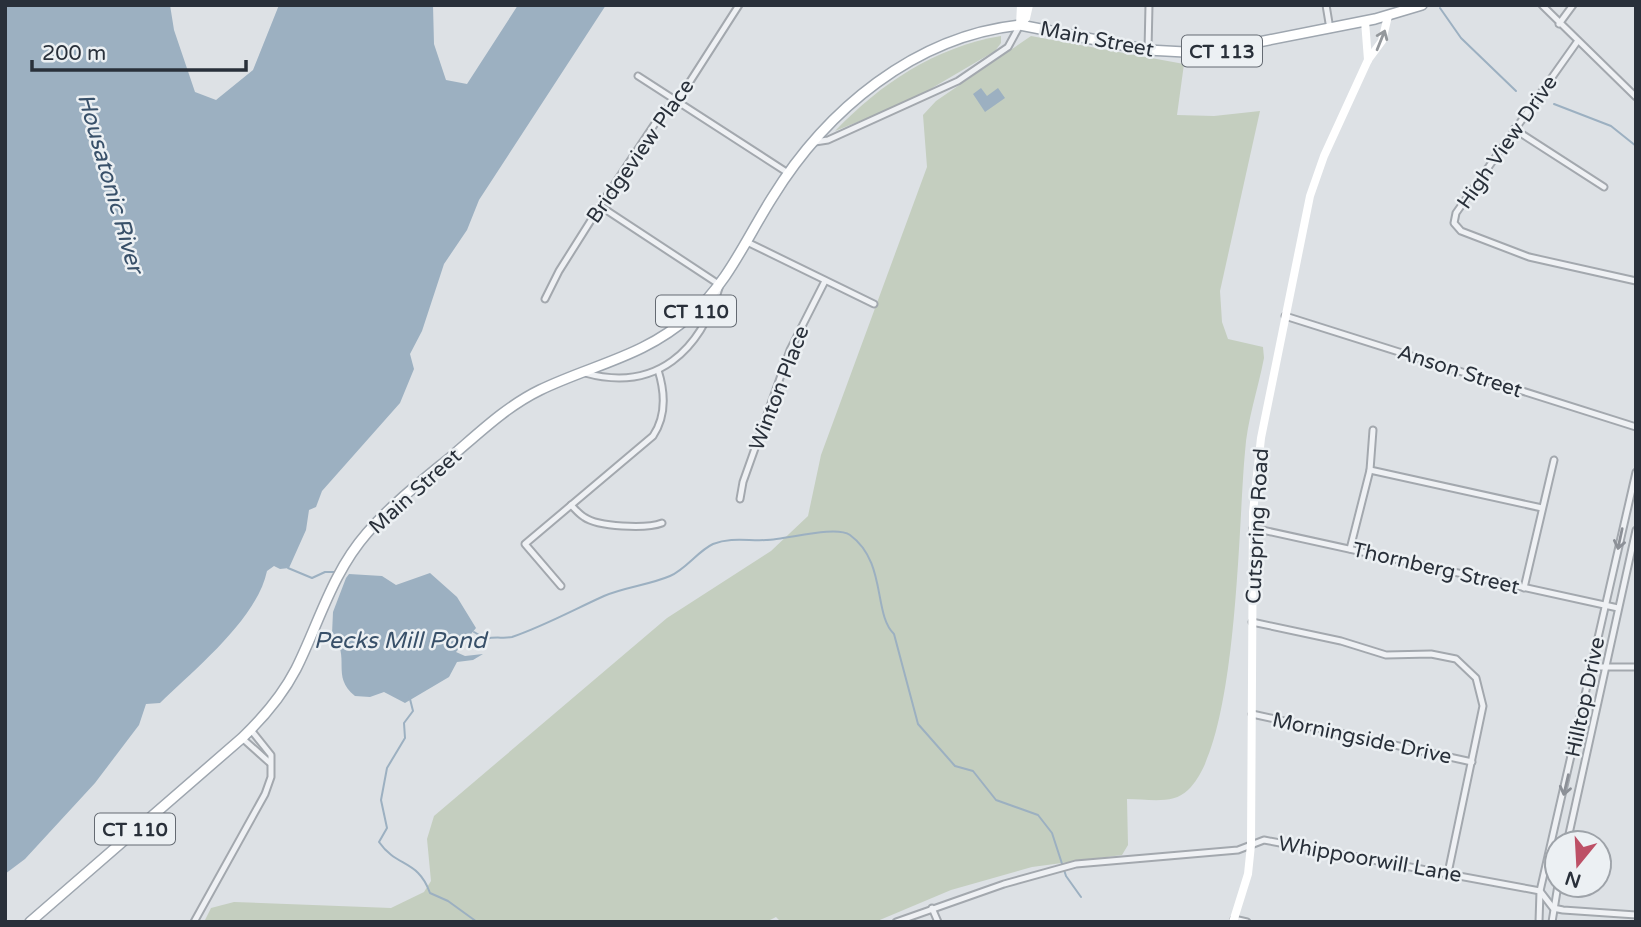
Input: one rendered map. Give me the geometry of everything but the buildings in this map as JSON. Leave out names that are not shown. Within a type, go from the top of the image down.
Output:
[{"type":"main road","name":"Main Street","points":[[243,738],[289,682],[339,574],[355,547],[387,512],[489,424],[540,390],[634,354],[668,334],[720,285],[788,173],[813,142],[864,93],[930,49],[969,34],[1020,24],[1148,50],[1187,53],[1229,50],[1388,16],[1422,5]]},
{"type":"main road","name":"CT 110","points":[[30,922],[243,738]]},
{"type":"street","name":"Bridgeview Place","points":[[545,299],[559,271],[600,206],[739,5]]},
{"type":"street","points":[[1020,24],[1021,5]]},
{"type":"street","points":[[1020,24],[1026,18],[1029,5]]},
{"type":"street","points":[[1148,50],[1149,5]]},
{"type":"street","points":[[1326,5],[1330,29]]},
{"type":"street","points":[[1542,5],[1636,97]]},
{"type":"street","points":[[1559,24],[1573,5]]},
{"type":"street","name":"Cutspring Road","points":[[1234,921],[1248,874],[1251,845],[1255,472],[1284,316],[1315,179],[1368,60],[1382,41],[1388,16]]},
{"type":"street","name":"Cutspring Road","points":[[1365,21],[1368,60]]},
{"type":"street","name":"Main Street","points":[[813,142],[835,137],[958,81],[1008,47],[1020,24]]},
{"type":"street","name":"High View Drive","points":[[1577,42],[1456,213],[1454,223],[1457,229],[1529,257],[1636,281]]},
{"type":"street","points":[[638,76],[788,173]]},
{"type":"street","points":[[1514,129],[1604,187]]},
{"type":"street","points":[[600,206],[720,285]]},
{"type":"street","points":[[747,242],[874,304]]},
{"type":"street","name":"Winton Place","points":[[740,499],[743,482],[790,350],[825,281]]},
{"type":"street","name":"Main Street","points":[[585,373],[601,377],[626,377],[658,370],[678,357],[701,334],[713,310],[720,285]]},
{"type":"street","name":"Anson Street","points":[[1284,316],[1636,427]]},
{"type":"street","points":[[561,586],[525,544],[653,436],[660,426],[664,403],[658,370]]},
{"type":"street","points":[[1350,549],[1370,470],[1373,430]]},
{"type":"street","points":[[1524,588],[1553,460]]},
{"type":"street","points":[[1370,470],[1542,508]]},
{"type":"street","name":"Hilltop Drive","points":[[1539,922],[1540,891],[1636,472]]},
{"type":"street","points":[[571,505],[584,517],[595,521],[649,528],[662,523]]},
{"type":"street","name":"Thornberg Street","points":[[1253,528],[1618,608]]},
{"type":"street","name":"Hilltop Drive","points":[[1570,829],[1636,530]]},
{"type":"street","points":[[1252,622],[1340,641],[1385,655],[1431,654],[1455,659],[1471,672],[1483,697],[1448,873]]},
{"type":"street","points":[[1592,667],[1636,667]]},
{"type":"street","name":"Morningside Drive","points":[[1252,714],[1472,762]]},
{"type":"street","points":[[194,922],[265,794],[271,777],[270,753],[251,730]]},
{"type":"street","points":[[243,738],[270,763]]},
{"type":"street","name":"Whippoorwill Lane","points":[[896,922],[1053,869],[1076,864],[1238,850],[1264,840],[1540,891]]},
{"type":"street","points":[[1540,891],[1553,908],[1636,915]]},
{"type":"street","points":[[1552,922],[1555,899]]},
{"type":"street","points":[[932,908],[938,922]]},
{"type":"street","points":[[1234,921],[1247,922]]},
{"type":"green space","points":[[1001,36],[1001,43],[995,51],[910,101],[835,131],[871,98],[910,70],[954,49]]},
{"type":"green space","points":[[1031,36],[1184,64],[1177,115],[1214,116],[1260,111],[1220,291],[1222,322],[1228,339],[1263,347],[1264,358],[1246,440],[1233,631],[1226,682],[1217,728],[1205,765],[1188,790],[1175,798],[1127,799],[1128,845],[1122,855],[1032,867],[951,890],[875,922],[781,922],[776,917],[766,922],[204,922],[211,908],[234,902],[391,908],[424,892],[431,881],[427,839],[434,816],[667,618],[771,551],[808,516],[821,455],[927,167],[923,115],[936,101]]},
{"type":"water","name":"Housatonic River","points":[[5,5],[170,5],[174,30],[195,92],[216,100],[253,70],[279,5],[433,5],[434,44],[446,80],[467,84],[518,5],[606,5],[479,200],[467,230],[444,264],[422,331],[410,354],[414,369],[400,403],[322,491],[316,507],[309,510],[306,530],[289,568],[280,569],[274,566],[267,571],[261,589],[238,625],[207,659],[160,703],[146,704],[139,725],[95,783],[25,859],[5,874]]},
{"type":"water","points":[[981,88],[987,96],[998,88],[1005,98],[985,112],[973,94]]},
{"type":"water","name":"Pecks Mill Pond","points":[[430,573],[457,597],[476,628],[456,652],[465,656],[483,654],[473,660],[457,662],[449,677],[405,703],[384,692],[370,697],[355,696],[344,681],[341,651],[332,634],[333,612],[346,578],[349,574],[382,576],[396,585]]},
{"type":"waterway","points":[[1440,8],[1461,38],[1516,91]]},
{"type":"waterway","points":[[1554,104],[1611,126],[1636,146]]},
{"type":"waterway","points":[[474,632],[486,639],[524,633],[604,596],[670,576],[708,547],[720,542],[833,532],[850,535],[862,546],[870,559],[883,614],[894,634],[918,724],[955,766],[973,771],[996,800],[1038,815],[1052,833],[1066,876],[1081,897]]},
{"type":"waterway","points":[[288,568],[312,578],[325,572],[337,572]]},
{"type":"waterway","points":[[409,695],[413,711],[404,723],[405,738],[387,768],[381,800],[387,828],[379,842],[393,856],[420,874],[430,893],[448,901],[477,922]]}]
